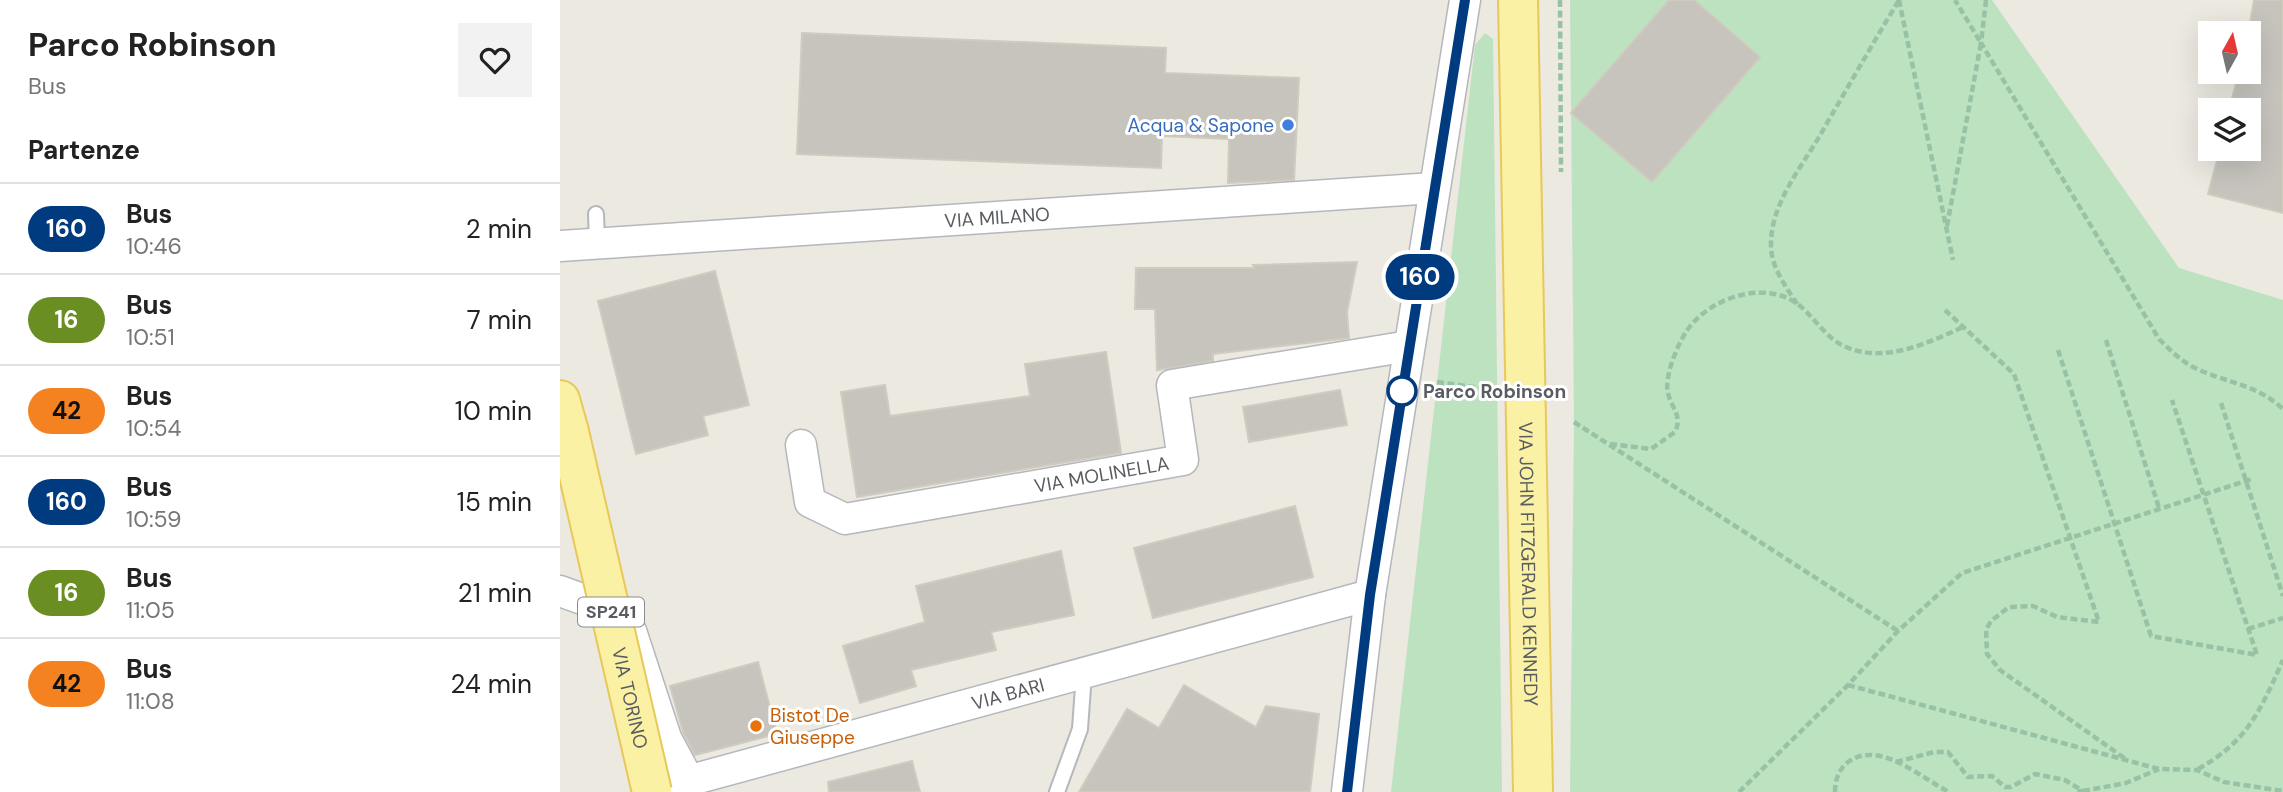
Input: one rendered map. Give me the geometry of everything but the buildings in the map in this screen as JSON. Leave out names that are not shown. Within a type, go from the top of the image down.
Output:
[{"type":"main road","name":"VIA JOHN FITZGERALD KENNEDY","points":[[1518,0],[1533,792]]},
{"type":"main road","name":"VIA TORINO","points":[[565,416],[650,792]]},
{"type":"street","points":[[1347,792],[1370,595],[1465,0]]},
{"type":"street","name":"VIA MILANO","points":[[560,246],[596,229],[1434,188]]},
{"type":"street","name":"VIA MOLINELLA","points":[[801,445],[810,502],[845,519],[1183,460],[1172,385],[1409,346]]},
{"type":"street","points":[[560,591],[593,603],[631,631],[666,738],[689,781]]},
{"type":"street","name":"VIA BARI","points":[[650,792],[1370,595]]},
{"type":"lane","points":[[1057,792],[1080,729],[1084,673]]},
{"type":"path","points":[[1899,0],[1952,260]]},
{"type":"path","points":[[1899,0],[1784,192],[1772,228],[1770,248],[1782,282],[1798,304],[1829,337],[1851,349],[1891,353],[1932,341],[1964,327]]},
{"type":"path","points":[[1955,0],[2159,339],[2174,355],[2194,368],[2255,389],[2283,409]]},
{"type":"path","points":[[1946,230],[1981,43],[1986,0]]},
{"type":"path","points":[[1610,444],[1651,449],[1675,432],[1678,416],[1668,394],[1674,360],[1685,334],[1696,319],[1712,307],[1734,296],[1753,294],[1775,296],[1798,304]]},
{"type":"path","points":[[1945,310],[2014,374],[2099,622],[2057,617],[2033,606],[2009,607],[1991,621],[1986,630],[1987,654],[2000,670],[2127,760]]},
{"type":"path","points":[[2106,340],[2159,508]]},
{"type":"path","points":[[2058,350],[2151,636],[2257,655],[2172,400]]},
{"type":"path","points":[[1437,382],[1497,390]]},
{"type":"path","points":[[2221,403],[2283,596]]},
{"type":"path","points":[[1574,422],[1898,631]]},
{"type":"path","points":[[1739,792],[1848,685],[1898,631],[1962,573],[2252,479]]},
{"type":"path","points":[[2248,629],[2283,618]]},
{"type":"path","points":[[2197,770],[2218,758],[2247,732],[2283,660]]},
{"type":"path","points":[[1848,685],[2159,769],[2197,770],[2224,782],[2283,791]]},
{"type":"path","points":[[1896,762],[1934,752],[1948,752],[1968,777],[1992,776],[2005,787],[2011,787],[2035,774],[2065,780],[2083,791]]},
{"type":"path","points":[[1836,792],[1835,781],[1844,765],[1854,758],[1874,755],[1896,762],[1950,792]]},
{"type":"path","points":[[2076,792],[2126,783],[2159,769]]},
{"type":"green space","name":"Parco Robinson","points":[[1570,0],[1992,0],[2179,268],[2283,300],[2283,792],[1570,792],[1574,422]]},
{"type":"green space","points":[[1485,33],[1493,39],[1502,792],[1391,792],[1475,45]]},
{"type":"bus line","name":"160","points":[[1347,792],[1370,595],[1465,0]]},
{"type":"place","name":"Acqua & Sapone","points":[[1288,125]]},
{"type":"place","name":"Parco Robinson","points":[[1402,391]]},
{"type":"place","name":"Bistot De Giuseppe","points":[[756,726]]}]
